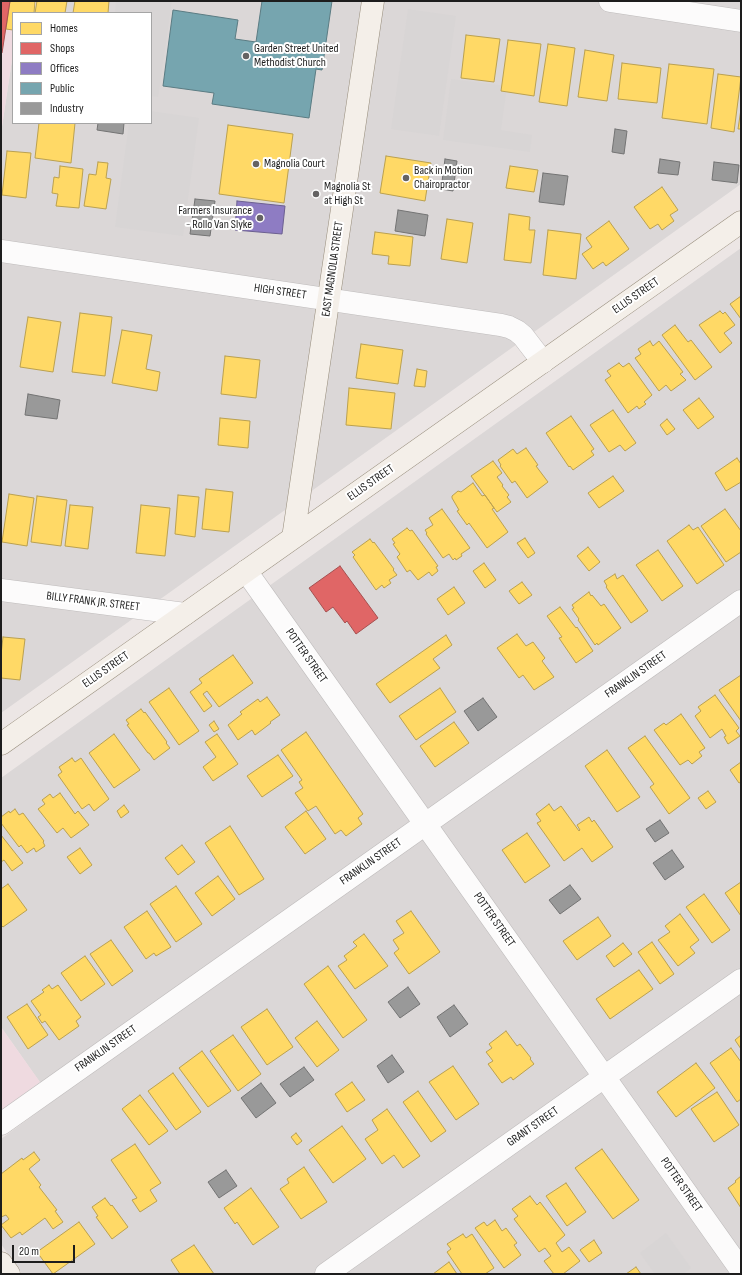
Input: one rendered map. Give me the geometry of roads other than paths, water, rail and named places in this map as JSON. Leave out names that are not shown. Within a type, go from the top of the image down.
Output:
[{"type":"street","name":"EAST MAGNOLIA STREET","points":[[293,538],[373,1]]},
{"type":"street","points":[[610,1],[741,21]]},
{"type":"street","name":"ELLIS STREET","points":[[1,744],[741,222]]},
{"type":"street","name":"HIGH STREET","points":[[1,250],[510,327],[524,336],[543,362]]},
{"type":"street","name":"POTTER STREET","points":[[246,571],[741,1270]]},
{"type":"street","name":"BILLY FRANK JR. STREET","points":[[1,590],[185,614]]},
{"type":"street","name":"FRANKLIN STREET","points":[[1,1124],[741,601]]},
{"type":"street","name":"GRANT STREET","points":[[326,1274],[741,980]]},
{"type":"street","points":[[1,1263],[9,1274]]},
{"type":"place","name":"Garden Street United Methodist Church","points":[[246,56]]},
{"type":"place","name":"Magnolia Court","points":[[256,164]]},
{"type":"place","name":"Back in Motion Chairopractor","points":[[406,178]]},
{"type":"place","name":"Magnolia St at High St","points":[[316,194]]},
{"type":"place","name":"Farmers Insurance - Rollo Van Slyke","points":[[260,218]]}]
